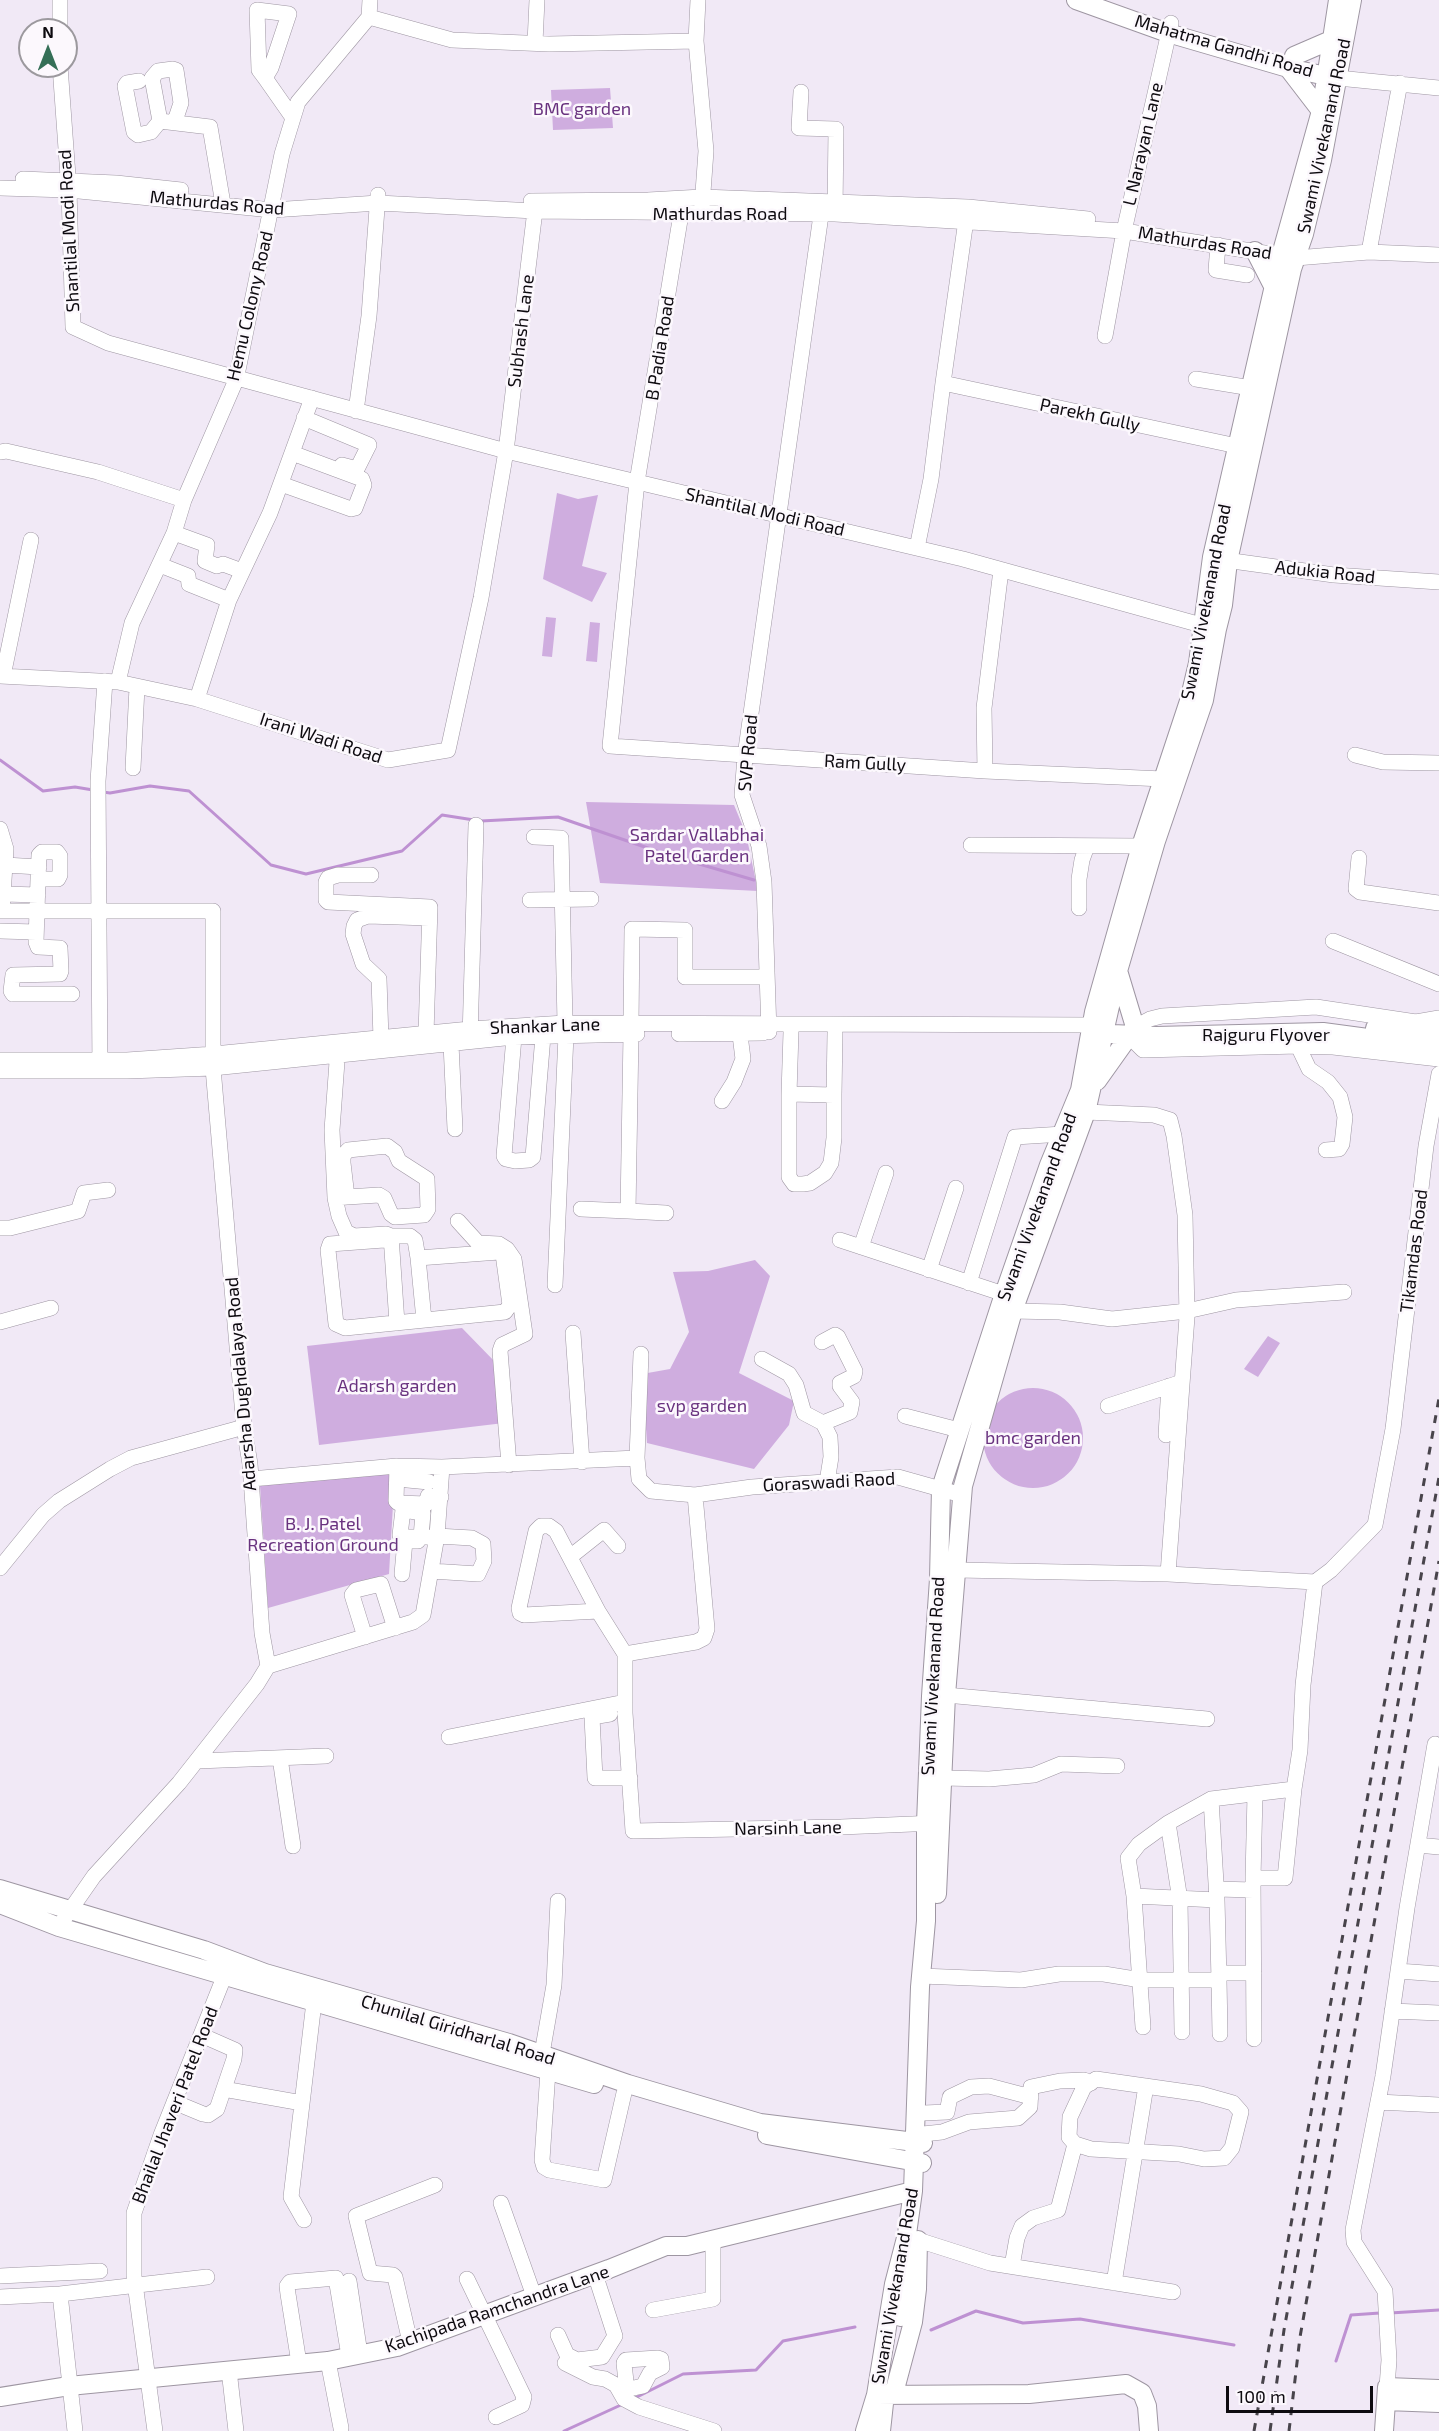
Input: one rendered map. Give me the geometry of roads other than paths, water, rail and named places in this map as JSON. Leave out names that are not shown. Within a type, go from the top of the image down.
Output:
[{"type":"main road","name":"Mahatma Gandhi Road","points":[[1076,0],[1332,72]]},
{"type":"main road","name":"Mahatma Gandhi Road","points":[[1106,0],[1169,28]]},
{"type":"main road","name":"Swami Vivekanand Road","points":[[934,1823],[943,1778],[946,1695],[962,1495],[1013,1311],[1086,1112],[1093,1086],[1097,1029],[1118,971],[1156,841],[1204,700],[1210,627],[1237,446],[1274,288],[1294,253],[1322,160],[1332,72],[1331,40],[1338,0]]},
{"type":"main road","name":"Swami Vivekanand Road","points":[[1220,559],[1292,269],[1321,111],[1352,0]]},
{"type":"main road","points":[[1321,111],[1291,62],[1331,40]]},
{"type":"main road","points":[[1255,250],[1274,288]]},
{"type":"main road","name":"Swami Vivekanand Road","points":[[920,2140],[924,2113],[926,1921],[934,1823],[931,1695],[939,1579],[941,1488],[1049,1165],[1080,1090],[1141,846],[1189,701],[1210,627]]},
{"type":"main road","points":[[1093,1086],[1132,1031],[1118,971]]},
{"type":"main road","name":"Rajguru Flyover","points":[[1156,1031],[1295,1022],[1330,1023],[1388,1030],[1439,1029]]},
{"type":"main road","name":"Rajguru Flyover","points":[[1097,1029],[1323,1032],[1405,1043],[1439,1043]]},
{"type":"main road","name":"Chunilal Giridharlal Road","points":[[0,1889],[70,1911],[228,1967],[314,2002],[543,2065],[628,2084],[760,2123],[920,2140]]},
{"type":"main road","name":"Chunilal Giridharlal Road","points":[[0,1904],[59,1927],[228,1967],[265,1973],[624,2093],[757,2133],[918,2162]]},
{"type":"main road","name":"Swami Vivekanand Road","points":[[880,2431],[894,2284],[907,2234],[918,2162],[926,1977]]},
{"type":"main road","name":"Swami Vivekanand Road","points":[[865,2431],[905,2357],[914,2322],[917,2289],[918,2162]]},
{"type":"main road","name":"Kachipada Ramchandra Lane","points":[[0,2397],[69,2386],[328,2361],[355,2355],[410,2342],[666,2246],[687,2247],[913,2191]]},
{"type":"main road","name":"Swami Vivekanand Road","points":[[885,2394],[907,2281],[918,2240]]},
{"type":"main road","points":[[885,2394],[1029,2394],[1126,2384],[1142,2393],[1147,2406],[1149,2431]]},
{"type":"main road","points":[[1387,2394],[1439,2389]]},
{"type":"main road","points":[[1387,2394],[1439,2403]]},
{"type":"main road","points":[[1384,2431],[1387,2394]]},
{"type":"street","points":[[60,0],[60,18]]},
{"type":"street","points":[[370,0],[369,17],[452,40],[535,43],[696,41]]},
{"type":"street","points":[[535,43],[537,0]]},
{"type":"street","points":[[698,0],[696,41],[706,151],[706,205]]},
{"type":"street","points":[[705,0],[704,42],[712,148],[706,205]]},
{"type":"street","name":"Hemu Colony Road","points":[[100,1066],[98,781],[111,682],[132,623],[174,533],[184,500],[236,380],[282,154],[298,102],[369,17]]},
{"type":"street","name":"L Narayan Lane","points":[[1105,336],[1125,226],[1169,28]]},
{"type":"street","points":[[1332,72],[1439,88]]},
{"type":"street","name":"Shantilal Modi Road","points":[[61,78],[68,185],[73,327],[108,344],[182,362],[236,380],[312,398],[506,451],[917,548],[1210,627]]},
{"type":"street","points":[[265,78],[293,118]]},
{"type":"street","points":[[139,81],[127,83],[125,86],[134,132],[138,135],[151,132],[168,121],[210,127],[223,200]]},
{"type":"street","points":[[1369,252],[1400,83]]},
{"type":"street","name":"SVP Road","points":[[769,1029],[764,882],[759,846],[742,795],[745,756],[779,516],[830,210],[836,129],[799,128],[801,92]]},
{"type":"street","points":[[0,179],[68,185]]},
{"type":"street","points":[[0,188],[68,185]]},
{"type":"street","name":"Mathurdas Road","points":[[68,185],[272,206],[378,199],[681,214],[706,205],[967,214],[1125,226],[1218,245],[1255,250],[1294,253],[1369,252],[1439,255]]},
{"type":"street","points":[[357,411],[369,316],[378,199]]},
{"type":"street","points":[[536,206],[648,200],[706,205]]},
{"type":"street","name":"Subhash Lane","points":[[506,451],[536,206]]},
{"type":"street","name":"B Padia Road","points":[[681,214],[637,482],[610,746],[745,756]]},
{"type":"street","points":[[917,548],[931,479],[942,383],[967,214]]},
{"type":"street","points":[[1125,226],[1294,253]]},
{"type":"street","points":[[1218,245],[1216,270],[1247,275]]},
{"type":"street","points":[[1196,379],[1251,388]]},
{"type":"street","name":"Parekh Gully","points":[[942,383],[1237,446]]},
{"type":"street","points":[[197,699],[225,598],[237,570],[249,560],[283,485],[308,420],[312,398]]},
{"type":"street","points":[[296,452],[352,469],[359,467],[369,447],[365,441],[308,420]]},
{"type":"street","points":[[0,452],[6,451],[98,472],[184,500]]},
{"type":"street","name":"Irani Wadi Road","points":[[2,676],[111,682],[197,699],[388,760],[448,750],[481,598],[506,451]]},
{"type":"street","points":[[283,485],[351,509],[355,508],[364,485],[362,479],[296,452]]},
{"type":"street","points":[[174,533],[207,545],[205,561],[217,566],[223,564],[237,570]]},
{"type":"street","points":[[2,676],[31,540]]},
{"type":"street","name":"Adukia Road","points":[[1220,559],[1334,575],[1439,582]]},
{"type":"street","points":[[160,565],[188,576],[189,584],[225,598]]},
{"type":"street","points":[[985,771],[984,708],[1000,570]]},
{"type":"street","points":[[134,768],[137,687]]},
{"type":"street","points":[[1355,755],[1383,762],[1439,763]]},
{"type":"street","name":"Ram Gully","points":[[745,756],[1163,779]]},
{"type":"street","points":[[470,1035],[476,825]]},
{"type":"street","points":[[0,829],[6,849],[1,911],[99,912]]},
{"type":"street","points":[[534,837],[561,838],[566,1029],[555,1285]]},
{"type":"street","points":[[971,845],[1141,846]]},
{"type":"street","points":[[1079,908],[1079,879],[1087,846]]},
{"type":"street","points":[[1359,858],[1356,889],[1360,892],[1439,903]]},
{"type":"street","points":[[5,865],[38,880]]},
{"type":"street","points":[[371,875],[328,878],[326,900],[328,902],[430,907],[426,1034]]},
{"type":"street","points":[[4,894],[38,880]]},
{"type":"street","points":[[38,880],[36,942],[38,946],[60,948],[61,971],[60,974],[13,975],[11,991],[13,994],[72,994]]},
{"type":"street","points":[[530,900],[591,899]]},
{"type":"street","name":"Adarsha Dughdalaya Road","points":[[99,912],[213,911],[213,1061],[244,1427],[251,1479],[262,1633],[268,1666]]},
{"type":"street","points":[[381,1038],[379,979],[363,964],[353,934],[354,926],[357,920],[368,916],[429,918]]},
{"type":"street","points":[[628,1211],[632,929],[685,930],[685,977],[767,977]]},
{"type":"street","points":[[0,931],[36,932]]},
{"type":"street","points":[[1332,940],[1439,984]]},
{"type":"street","points":[[1439,1018],[1416,1022],[1316,1007],[1162,1016],[1132,1031],[1143,1050],[1333,1047],[1439,1059]]},
{"type":"street","name":"Shankar Lane","points":[[338,1049],[381,1038],[426,1034],[543,1036],[566,1029]]},
{"type":"street","name":"Shankar Lane","points":[[0,1071],[213,1061],[338,1049],[451,1044],[470,1035],[566,1029],[1097,1029]]},
{"type":"street","name":"Shankar Lane","points":[[631,1029],[740,1035],[769,1029],[835,1033],[1097,1029]]},
{"type":"street","points":[[791,1032],[789,1177],[794,1184],[803,1184],[816,1179],[825,1173],[831,1163],[834,1138],[835,1033]]},
{"type":"street","points":[[722,1101],[734,1082],[743,1059],[740,1035]]},
{"type":"street","points":[[514,1037],[504,1156],[506,1159],[529,1160],[533,1157],[543,1036]]},
{"type":"street","points":[[451,1044],[455,1128]]},
{"type":"street","points":[[1298,1046],[1309,1069],[1329,1082],[1340,1097],[1343,1107],[1345,1117],[1342,1144],[1340,1149],[1326,1150]]},
{"type":"street","points":[[338,1049],[332,1130],[341,1198]]},
{"type":"street","name":"Shankar Lane","points":[[0,1060],[100,1066]]},
{"type":"street","name":"Tikamdas Road","points":[[1315,1582],[1331,1570],[1375,1525],[1393,1429],[1426,1146],[1439,1074]]},
{"type":"street","points":[[789,1094],[834,1095]]},
{"type":"street","points":[[1086,1112],[1154,1115],[1170,1120],[1185,1215],[1187,1311],[1169,1435],[1168,1574]]},
{"type":"street","points":[[969,1283],[1015,1137],[1063,1134]]},
{"type":"street","points":[[341,1198],[379,1195],[384,1198],[394,1217],[424,1215],[428,1209],[427,1179],[399,1161],[387,1146],[348,1150],[344,1156],[341,1198],[342,1231],[354,1236],[386,1234],[410,1236],[415,1240],[424,1320]]},
{"type":"street","points":[[861,1247],[886,1173]]},
{"type":"street","points":[[928,1270],[956,1188]]},
{"type":"street","points":[[0,1228],[10,1228],[78,1211],[84,1193],[108,1190]]},
{"type":"street","points":[[581,1209],[666,1213]]},
{"type":"street","points":[[458,1221],[478,1243],[499,1244],[507,1249],[514,1259],[525,1334],[502,1345],[500,1351],[509,1465]]},
{"type":"street","points":[[391,1236],[384,1240],[330,1245],[328,1250],[336,1324],[345,1328],[506,1312],[510,1305],[503,1254],[499,1252],[418,1258]]},
{"type":"street","points":[[391,1236],[397,1323]]},
{"type":"street","points":[[840,1240],[1004,1294]]},
{"type":"street","points":[[1013,1311],[1060,1312],[1112,1319],[1187,1311],[1236,1300],[1344,1292]]},
{"type":"street","points":[[0,1322],[51,1308]]},
{"type":"street","points":[[573,1333],[582,1462]]},
{"type":"street","points":[[822,1342],[835,1335],[838,1337],[855,1371],[854,1376],[840,1383],[852,1402],[850,1412],[823,1423]]},
{"type":"street","name":"Goraswadi Raod","points":[[641,1354],[637,1458],[639,1479],[651,1491],[695,1495],[752,1487],[898,1477],[962,1495]]},
{"type":"street","points":[[762,1359],[789,1374],[796,1385],[804,1413],[823,1423],[830,1437],[831,1457],[827,1482]]},
{"type":"street","points":[[1108,1406],[1176,1388]]},
{"type":"street","points":[[905,1416],[959,1430]]},
{"type":"street","points":[[0,1568],[44,1515],[59,1501],[131,1458],[244,1427]]},
{"type":"street","points":[[251,1479],[637,1458]]},
{"type":"street","points":[[397,1472],[396,1501],[426,1504],[442,1467]]},
{"type":"street","points":[[59,1927],[94,1876],[179,1783],[257,1684],[268,1666],[395,1628],[413,1622],[423,1615],[436,1571],[435,1538],[439,1515],[431,1492],[397,1472]]},
{"type":"street","points":[[625,1654],[696,1642],[704,1638],[707,1629],[695,1495]]},
{"type":"street","points":[[435,1538],[421,1511],[403,1510],[400,1535],[435,1538],[472,1538],[485,1547],[484,1561],[478,1574],[436,1571]]},
{"type":"street","points":[[423,1515],[439,1515]]},
{"type":"street","points":[[598,1611],[524,1615],[520,1613],[519,1608],[536,1531],[541,1526],[549,1526],[556,1531],[598,1611],[625,1654],[630,1778],[598,1780],[595,1776],[592,1717],[626,1708]]},
{"type":"street","points":[[570,1557],[604,1530],[618,1546]]},
{"type":"street","points":[[402,1574],[405,1541],[435,1538]]},
{"type":"street","points":[[957,1570],[1168,1574],[1315,1582],[1303,1685],[1300,1750],[1286,1878],[1180,1900],[1134,1896]]},
{"type":"street","points":[[365,1637],[352,1595],[356,1590],[381,1584],[395,1628]]},
{"type":"street","points":[[946,1695],[1207,1719]]},
{"type":"street","points":[[449,1737],[626,1708]]},
{"type":"street","points":[[1387,2394],[1389,2360],[1385,2331],[1384,2291],[1354,2242],[1353,2230],[1378,2102],[1435,1744]]},
{"type":"street","points":[[197,1761],[326,1756]]},
{"type":"street","points":[[280,1758],[292,1846]]},
{"type":"street","points":[[943,1778],[989,1779],[1034,1775],[1061,1764],[1117,1766]]},
{"type":"street","name":"Narsinh Lane","points":[[630,1778],[633,1831],[819,1828],[934,1823]]},
{"type":"street","points":[[1143,2027],[1134,1896],[1128,1858],[1139,1844],[1168,1823],[1210,1799],[1294,1789]]},
{"type":"street","points":[[1254,2039],[1255,1795]]},
{"type":"street","points":[[1210,1799],[1217,1894],[1220,2034]]},
{"type":"street","points":[[1168,1823],[1180,1900],[1182,2032]]},
{"type":"street","points":[[1418,1845],[1439,1847]]},
{"type":"street","points":[[558,1902],[554,1985],[543,2065],[543,2167],[604,2180],[624,2093]]},
{"type":"street","name":"Bhailal Jhaveri Patel Road","points":[[155,2431],[135,2284],[134,2213],[174,2102],[228,1967]]},
{"type":"street","points":[[1398,1971],[1439,1974]]},
{"type":"street","points":[[926,1977],[1021,1980],[1059,1974],[1104,1974],[1141,1980],[1181,1981],[1254,1972]]},
{"type":"street","points":[[304,2220],[291,2197],[314,2002]]},
{"type":"street","points":[[1392,2011],[1439,2013]]},
{"type":"street","points":[[174,2102],[208,2115],[217,2109],[235,2050],[201,2036]]},
{"type":"street","points":[[1096,2079],[1119,2080],[1146,2086],[1201,2094],[1233,2103],[1241,2112],[1235,2140],[1224,2158],[1204,2159],[1179,2154],[1091,2149],[1075,2144],[1069,2137],[1070,2117],[1084,2087],[1096,2079]]},
{"type":"street","points":[[920,2140],[969,2122],[1018,2118],[1030,2108],[1031,2086],[1060,2081],[1084,2080],[1090,2083]]},
{"type":"street","points":[[924,2113],[947,2112],[950,2097],[971,2087],[989,2086],[1031,2097]]},
{"type":"street","points":[[1114,2283],[1146,2086]]},
{"type":"street","points":[[229,2090],[302,2103]]},
{"type":"street","points":[[1378,2102],[1439,2105]]},
{"type":"street","points":[[1012,2266],[1017,2238],[1022,2226],[1033,2218],[1058,2210],[1075,2144]]},
{"type":"street","points":[[410,2342],[395,2277],[370,2273],[356,2216],[435,2185]]},
{"type":"street","points":[[501,2203],[531,2297]]},
{"type":"street","points":[[653,2310],[713,2299],[713,2240]]},
{"type":"street","points":[[918,2240],[990,2263],[1173,2292]]},
{"type":"street","points":[[0,2276],[100,2271]]},
{"type":"street","points":[[519,2274],[531,2297]]},
{"type":"street","points":[[558,2335],[567,2355],[577,2360],[602,2357],[615,2336],[595,2274]]},
{"type":"street","points":[[0,2297],[60,2294],[207,2277]]},
{"type":"street","points":[[299,2363],[287,2286],[290,2282],[336,2278],[355,2355]]},
{"type":"street","points":[[467,2279],[501,2371]]},
{"type":"street","points":[[349,2281],[355,2355]]},
{"type":"street","points":[[60,2294],[75,2431]]},
{"type":"street","points":[[480,2316],[524,2397],[522,2405],[496,2416]]},
{"type":"street","points":[[328,2361],[340,2428]]},
{"type":"street","points":[[565,2363],[616,2385],[627,2397],[714,2431]]},
{"type":"street","points":[[229,2370],[236,2431]]},
{"type":"waterway","points":[[0,760],[43,791],[75,787],[93,790]]},
{"type":"waterway","points":[[103,792],[110,793],[150,786],[189,791],[271,865],[306,874],[402,851],[442,815],[474,820]]},
{"type":"waterway","points":[[481,821],[558,817],[665,854],[754,880]]},
{"type":"waterway","points":[[1390,2313],[1439,2310]]},
{"type":"waterway","points":[[931,2330],[976,2311],[1023,2323],[1080,2319],[1234,2345]]},
{"type":"waterway","points":[[1336,2361],[1351,2315],[1380,2313]]},
{"type":"waterway","points":[[635,2398],[683,2374],[756,2370],[783,2341],[855,2327]]},
{"type":"waterway","points":[[564,2431],[623,2404]]},
{"type":"railway","points":[[1254,2431],[1439,1398]]},
{"type":"railway","points":[[1270,2431],[1284,2330],[1439,1477]]},
{"type":"railway","points":[[1289,2431],[1300,2337],[1439,1561]]},
{"type":"park label","name":"BMC garden","points":[[582,109]]},
{"type":"park label","name":"Sardar Vallabhai Patel Garden","points":[[697,845]]},
{"type":"park label","name":"Adarsh garden","points":[[397,1386]]},
{"type":"park label","name":"svp garden","points":[[702,1406]]},
{"type":"park label","name":"bmc garden","points":[[1033,1438]]},
{"type":"park label","name":"B. J. Patel Recreation Ground","points":[[323,1534]]}]
